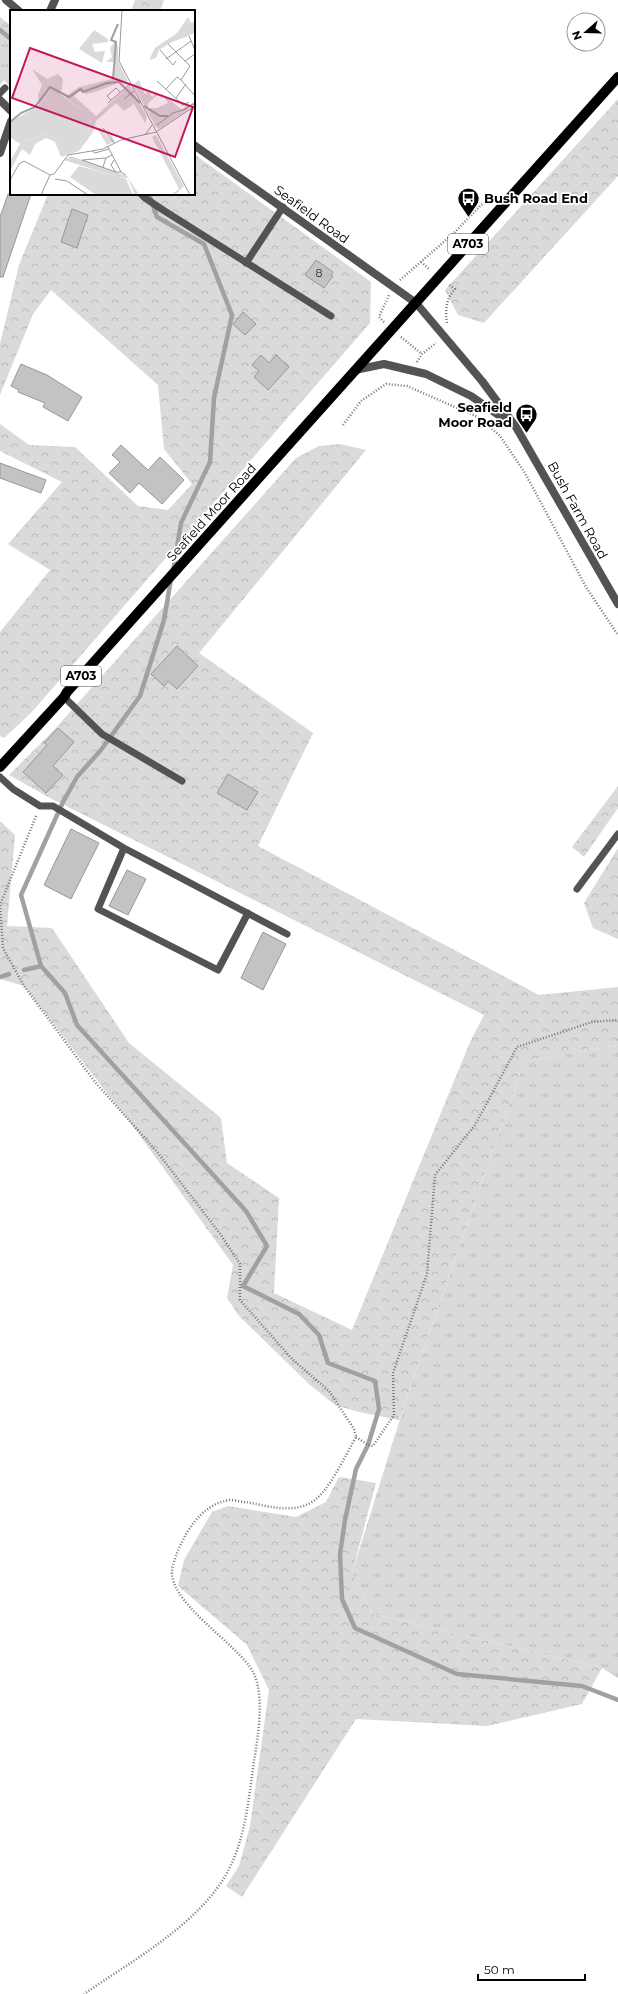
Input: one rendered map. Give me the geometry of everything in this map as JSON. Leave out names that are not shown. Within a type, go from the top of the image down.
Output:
[{"type":"main road","name":"Seafield Moor Road","points":[[0,767],[618,77]]},
{"type":"street","points":[[6,0],[18,10]]},
{"type":"street","points":[[50,10],[55,0]]},
{"type":"street","points":[[0,100],[10,110]]},
{"type":"street","points":[[0,153],[10,124]]},
{"type":"street","name":"Seafield Road","points":[[195,146],[416,303]]},
{"type":"street","name":"Bush Farm Road","points":[[416,303],[482,381],[516,427],[618,604]]},
{"type":"street","name":"Bush Farm Road","points":[[355,370],[384,364],[412,369],[426,374],[471,396],[516,427]]},
{"type":"lane","points":[[143,196],[331,316]]},
{"type":"lane","points":[[246,263],[283,207]]},
{"type":"lane","points":[[64,697],[102,734],[182,781]]},
{"type":"lane","points":[[0,777],[13,789],[40,806],[55,807],[124,848],[287,934]]},
{"type":"lane","points":[[577,889],[618,834]]},
{"type":"lane","points":[[124,848],[98,909],[218,970],[248,913]]},
{"type":"path","points":[[422,354],[392,330],[379,317],[394,288],[454,233],[481,205],[494,198]]},
{"type":"path","points":[[407,386],[412,369],[422,354],[452,329],[446,322],[446,309],[449,296],[455,289],[421,262]]},
{"type":"path","points":[[343,425],[361,401],[375,390],[386,384],[407,386],[480,418],[500,436],[525,473],[586,587],[618,635]]},
{"type":"path","points":[[40,806],[0,905],[3,948],[24,986],[95,1082],[158,1153],[221,1235],[240,1264],[240,1300],[292,1359],[329,1391],[354,1429],[356,1437],[368,1445],[373,1446],[394,1415],[393,1373],[427,1274],[435,1175],[475,1125],[516,1047],[592,1022],[618,1020]]},
{"type":"path","points":[[84,1994],[170,1935],[196,1912],[219,1887],[228,1870],[245,1824],[258,1739],[259,1688],[253,1672],[244,1658],[192,1611],[174,1583],[172,1566],[190,1527],[200,1514],[215,1505],[231,1500],[290,1510],[314,1501],[326,1489],[356,1437]]},
{"type":"green space","points":[[135,0],[164,0],[160,10],[131,10]]},
{"type":"green space","points":[[0,17],[10,25],[10,87],[4,80],[0,85]]},
{"type":"green space","points":[[618,99],[618,176],[484,323],[458,315],[445,290]]},
{"type":"green space","points":[[195,155],[371,282],[370,323],[31,713],[4,738],[0,736],[0,632],[50,570],[8,544],[62,482],[0,451],[0,424],[29,445],[75,447],[138,506],[168,510],[192,484],[164,449],[158,385],[51,290],[33,314],[0,395],[0,344],[19,265],[48,195],[195,195]]},
{"type":"green space","points":[[340,444],[366,450],[199,653],[313,733],[258,846],[539,995],[618,987],[618,1045],[524,1061],[399,1420],[359,1412],[335,1405],[310,1385],[239,1316],[227,1298],[233,1265],[138,1133],[24,986],[0,979],[0,821],[15,835],[7,926],[52,928],[129,1043],[221,1118],[227,1163],[279,1198],[274,1293],[352,1330],[470,1042],[484,1015],[50,798],[9,775],[53,731],[296,458],[319,446]]},
{"type":"green space","points":[[618,786],[618,808],[584,857],[572,847]]},
{"type":"green space","points":[[618,848],[618,939],[593,928],[584,903]]},
{"type":"green space","points":[[618,1045],[618,1678],[602,1668],[373,1614],[352,1573],[404,1406],[524,1061]]},
{"type":"green space","points":[[339,1477],[376,1483],[352,1573],[373,1614],[602,1668],[582,1704],[487,1726],[356,1719],[242,1897],[226,1886],[239,1866],[250,1826],[269,1690],[247,1645],[178,1586],[184,1560],[212,1512],[228,1506],[296,1517],[326,1502]]},
{"type":"building","points":[[8,194],[31,195],[3,277],[0,277],[0,217]]},
{"type":"building","points":[[72,209],[88,215],[77,248],[61,242]]},
{"type":"building","points":[[316,260],[333,272],[331,275],[333,276],[324,288],[305,275]]},
{"type":"building","points":[[243,312],[256,324],[245,335],[233,324]]},
{"type":"building","points":[[261,355],[269,363],[276,355],[289,367],[268,390],[254,377],[259,371],[252,365]]},
{"type":"building","points":[[21,364],[47,375],[82,397],[68,421],[43,407],[45,403],[18,392],[19,390],[11,386]]},
{"type":"building","points":[[121,445],[148,470],[160,457],[184,480],[162,504],[139,483],[130,493],[109,473],[120,462],[112,455]]},
{"type":"building","points":[[0,463],[46,480],[41,493],[0,478]]},
{"type":"building","points":[[177,646],[198,666],[177,689],[168,681],[164,686],[151,674]]},
{"type":"building","points":[[58,728],[74,742],[53,766],[63,775],[46,793],[23,772],[47,745],[44,743]]},
{"type":"building","points":[[228,774],[258,792],[247,810],[217,793]]},
{"type":"building","points":[[71,829],[99,843],[71,899],[44,885]]},
{"type":"building","points":[[127,870],[146,879],[128,915],[109,906]]},
{"type":"building","points":[[263,932],[286,944],[263,990],[241,978]]},
{"type":"waterway","points":[[0,30],[10,38]]},
{"type":"waterway","points":[[149,195],[157,217],[204,244],[232,315],[214,398],[210,462],[181,523],[173,571]]},
{"type":"waterway","points":[[171,579],[164,620],[140,696],[101,750],[77,777],[63,802],[21,895],[41,966],[65,993],[77,1025],[246,1211],[267,1246],[243,1286],[299,1314],[319,1335],[328,1363],[375,1381],[379,1409],[368,1445],[356,1469],[345,1520],[340,1554],[342,1599],[355,1628],[457,1674],[582,1686],[618,1700]]},
{"type":"waterway","points":[[24,970],[41,966]]},
{"type":"waterway","points":[[0,977],[9,974]]},
{"type":"place","name":"Bush Road End","points":[[469,218]]},
{"type":"place","name":"Seafield Moor Road","points":[[527,434]]}]
